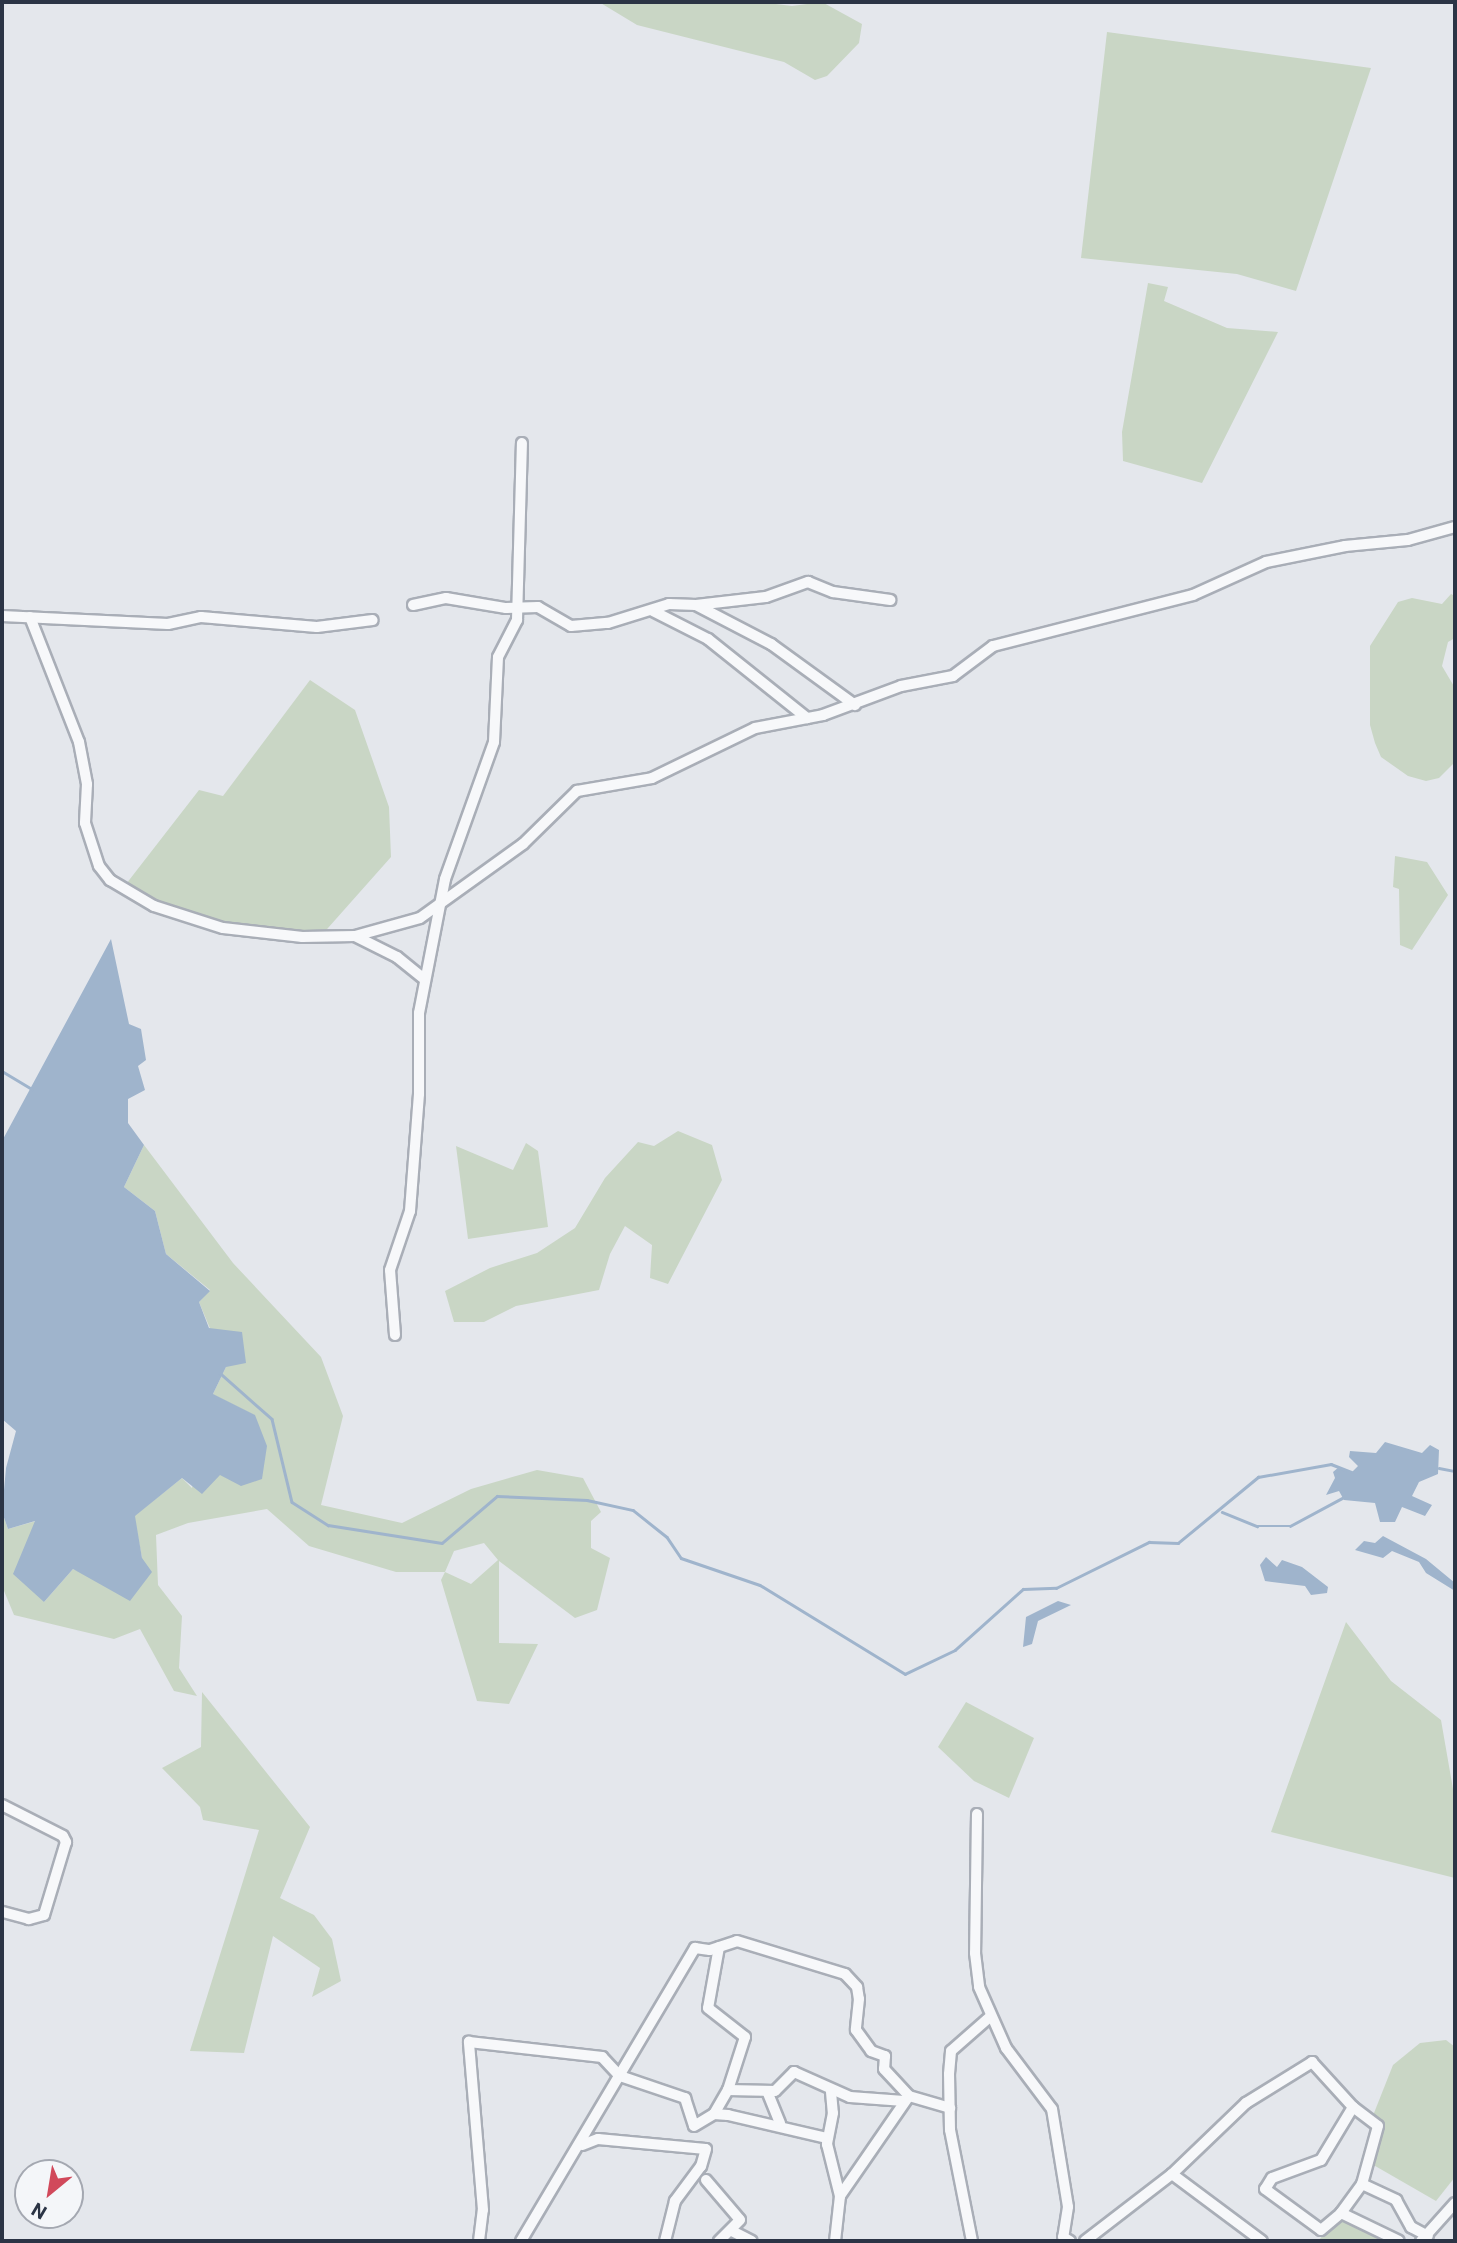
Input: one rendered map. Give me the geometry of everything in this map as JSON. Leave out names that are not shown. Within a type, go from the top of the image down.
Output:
[{"type":"street","points":[[395,1335],[390,1270],[410,1211],[419,1094],[418,1013],[439,905],[461,825],[493,746],[498,657],[519,608],[518,484],[523,443]]},
{"type":"street","points":[[30,617],[79,742],[87,784],[85,822],[99,866],[110,880],[154,906],[223,928],[276,936],[355,936],[404,926],[439,905],[523,844],[577,791],[652,778],[755,728],[855,705],[901,686],[953,676],[993,646],[1193,595],[1266,562],[1345,546],[1408,540],[1455,527]]},
{"type":"street","points":[[413,606],[446,598],[519,608],[543,608],[572,626],[653,611],[673,604],[696,605],[766,597],[808,582],[832,592],[890,600]]},
{"type":"street","points":[[696,605],[771,644],[855,705]]},
{"type":"street","points":[[653,611],[708,639],[807,718]]},
{"type":"street","points":[[2,616],[167,624],[201,617],[317,627],[373,620]]},
{"type":"street","points":[[355,936],[397,957],[425,980]]},
{"type":"street","points":[[2,1805],[63,1836],[66,1842],[44,1915],[29,1919],[2,1912]]},
{"type":"street","points":[[977,1814],[975,1953],[979,1987],[1006,2048],[1052,2109],[1068,2207],[1063,2237],[1070,2241]]},
{"type":"street","points":[[521,2241],[582,2145],[695,1948],[719,1947],[740,1941],[845,1974],[857,1987],[859,1998],[856,2030],[870,2051],[885,2056],[884,2069],[906,2098]]},
{"type":"street","points":[[479,2241],[483,2210],[469,2042],[602,2057],[620,2076],[685,2098],[694,2126],[714,2114],[728,2090],[745,2037],[708,2008],[719,1947]]},
{"type":"street","points":[[972,2241],[950,2130],[951,2051],[991,2016]]},
{"type":"street","points":[[1085,2241],[1171,2174],[1247,2103],[1312,2062],[1353,2107],[1378,2126],[1362,2184],[1341,2213],[1321,2230],[1265,2188],[1276,2176],[1321,2160],[1353,2107]]},
{"type":"street","points":[[728,2090],[767,2091],[782,2088],[794,2072],[831,2092],[906,2098],[950,2108]]},
{"type":"street","points":[[767,2091],[780,2124]]},
{"type":"street","points":[[831,2092],[833,2113],[827,2138],[840,2196],[835,2241]]},
{"type":"street","points":[[840,2196],[906,2098]]},
{"type":"street","points":[[714,2114],[780,2124],[827,2138]]},
{"type":"street","points":[[582,2145],[598,2139],[706,2149],[701,2165],[675,2201],[665,2241]]},
{"type":"street","points":[[1171,2174],[1262,2241]]},
{"type":"street","points":[[706,2180],[740,2220],[733,2231],[719,2241]]},
{"type":"street","points":[[1362,2184],[1396,2200],[1411,2227],[1424,2239],[1455,2203]]},
{"type":"street","points":[[1341,2213],[1399,2241]]},
{"type":"street","points":[[733,2231],[752,2241]]},
{"type":"green space","points":[[599,2],[760,2],[792,6],[822,2],[862,24],[859,43],[827,76],[815,80],[784,62],[637,25]]},
{"type":"green space","points":[[1107,32],[1371,68],[1296,291],[1237,274],[1081,258]]},
{"type":"green space","points":[[1148,283],[1168,287],[1164,301],[1227,328],[1278,332],[1202,483],[1123,461],[1122,432]]},
{"type":"green space","points":[[1451,594],[1455,596],[1455,638],[1448,642],[1442,666],[1455,688],[1455,762],[1439,778],[1426,781],[1408,776],[1381,757],[1375,743],[1370,725],[1370,646],[1398,602],[1412,598],[1442,604]]},
{"type":"green space","points":[[310,680],[355,710],[389,807],[391,857],[320,937],[223,928],[123,888],[199,790],[223,796]]},
{"type":"green space","points":[[1395,856],[1427,862],[1448,895],[1412,950],[1400,945],[1399,889],[1393,887]]},
{"type":"green space","points":[[678,1131],[712,1145],[722,1180],[668,1284],[650,1278],[652,1245],[625,1226],[610,1254],[599,1290],[516,1306],[484,1322],[454,1322],[445,1291],[490,1268],[537,1253],[575,1228],[605,1178],[638,1142],[654,1146]]},
{"type":"green space","points":[[526,1143],[538,1151],[548,1227],[468,1239],[456,1146],[513,1170]]},
{"type":"green space","points":[[144,1145],[233,1263],[321,1357],[343,1416],[321,1505],[402,1523],[471,1489],[537,1470],[583,1478],[601,1512],[591,1521],[591,1548],[610,1558],[597,1610],[575,1618],[499,1561],[499,1643],[538,1644],[509,1704],[477,1701],[441,1580],[445,1572],[396,1572],[309,1546],[267,1509],[188,1523],[156,1535],[158,1585],[182,1616],[179,1668],[197,1696],[174,1691],[140,1629],[114,1639],[14,1615],[2,1586],[2,1512],[8,1529],[36,1521],[44,1602],[73,1569],[90,1576],[142,1558],[134,1516],[182,1478],[192,1488],[213,1394],[226,1367],[199,1302],[210,1290],[166,1254],[155,1211],[124,1187]],"holes":[[[484,1543],[498,1560],[471,1584],[445,1572],[454,1551]]]},
{"type":"green space","points":[[1346,1622],[1391,1681],[1441,1720],[1453,1789],[1455,1878],[1271,1832]]},
{"type":"green space","points":[[202,1692],[310,1827],[280,1898],[314,1915],[332,1939],[341,1981],[312,1997],[320,1968],[273,1936],[244,2053],[190,2051],[259,1830],[203,1820],[200,1807],[162,1768],[201,1747]]},
{"type":"green space","points":[[966,1702],[1034,1738],[1009,1798],[974,1781],[938,1747]]},
{"type":"green space","points":[[1446,2040],[1455,2047],[1455,2177],[1436,2201],[1370,2163],[1374,2113],[1393,2065],[1420,2043]]},
{"type":"green space","points":[[1342,2214],[1384,2241],[1318,2241]]},
{"type":"water","points":[[111,939],[129,1024],[141,1029],[146,1060],[138,1066],[145,1090],[128,1099],[128,1123],[144,1145],[124,1187],[155,1211],[166,1254],[210,1291],[199,1302],[209,1328],[242,1332],[246,1363],[226,1367],[213,1394],[255,1415],[267,1446],[262,1479],[241,1486],[220,1475],[202,1494],[182,1478],[135,1516],[142,1558],[152,1572],[130,1601],[73,1569],[44,1602],[13,1574],[35,1521],[8,1529],[2,1512],[6,1468],[16,1431],[2,1419],[2,1141]]},
{"type":"water","points":[[1385,1442],[1422,1453],[1430,1445],[1439,1450],[1438,1474],[1419,1482],[1412,1496],[1432,1505],[1425,1516],[1402,1507],[1395,1522],[1380,1522],[1375,1503],[1344,1500],[1339,1491],[1326,1495],[1335,1478],[1333,1472],[1339,1467],[1352,1472],[1358,1466],[1349,1457],[1350,1451],[1376,1453]]},
{"type":"water","points":[[1383,1536],[1426,1559],[1455,1583],[1455,1591],[1426,1573],[1419,1562],[1392,1551],[1383,1558],[1355,1550],[1364,1541],[1375,1543]]},
{"type":"water","points":[[1266,1557],[1277,1567],[1282,1560],[1302,1567],[1328,1587],[1327,1593],[1311,1595],[1305,1586],[1265,1581],[1260,1565]]},
{"type":"water","points":[[1058,1601],[1071,1605],[1038,1621],[1032,1644],[1023,1647],[1026,1617]]},
{"type":"waterway","points":[[2,1071],[32,1089]]},
{"type":"waterway","points":[[220,1373],[272,1419],[292,1502],[328,1525],[442,1543],[497,1496],[587,1500],[633,1510],[667,1537],[681,1558],[760,1585],[905,1674],[955,1650],[1023,1589],[1056,1588],[1149,1542],[1178,1543],[1258,1477],[1331,1464],[1352,1472]]},
{"type":"waterway","points":[[1439,1468],[1455,1471]]},
{"type":"waterway","points":[[1222,1512],[1257,1526],[1290,1526],[1344,1497]]}]
